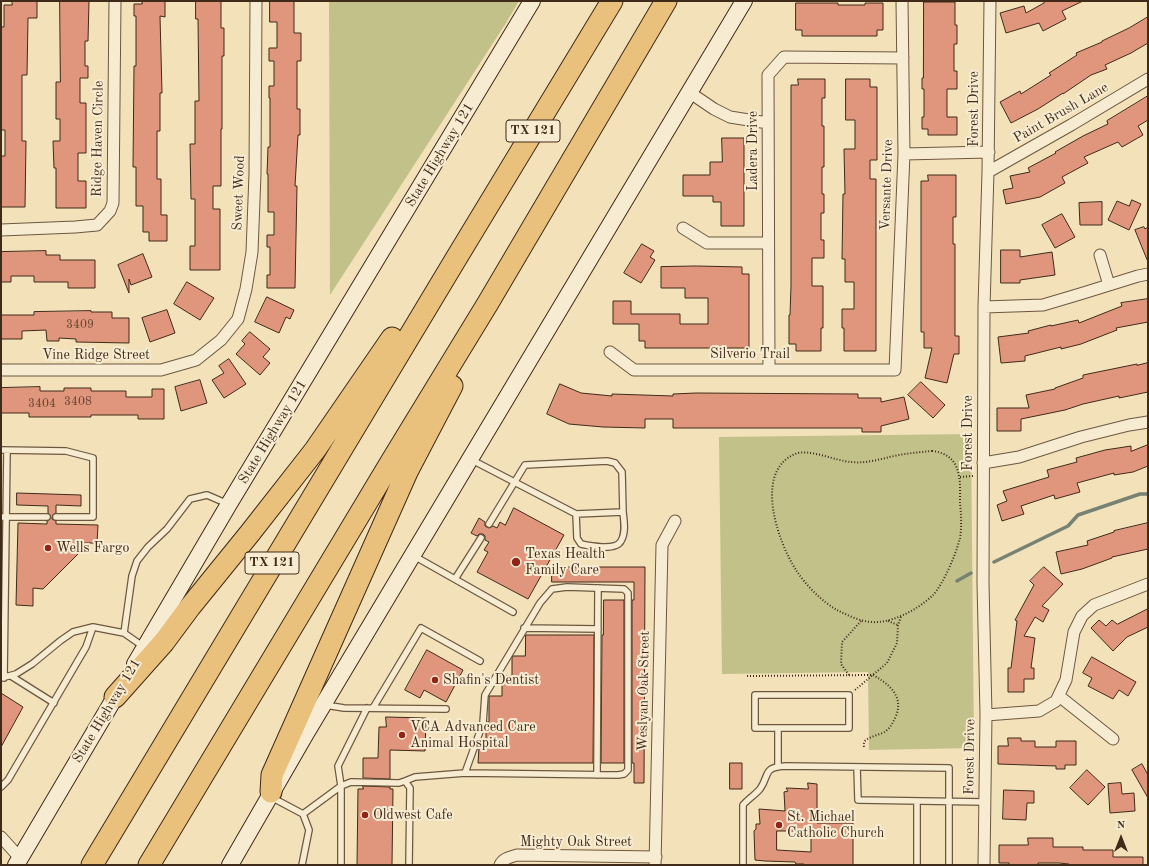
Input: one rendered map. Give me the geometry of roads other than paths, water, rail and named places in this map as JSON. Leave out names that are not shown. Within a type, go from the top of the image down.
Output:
[{"type":"highway","name":"TX 121","points":[[92,865],[612,1]]},
{"type":"highway","name":"TX 121","points":[[149,865],[386,468],[488,303],[666,1]]},
{"type":"highway","points":[[115,697],[164,642],[190,607],[250,534],[315,450],[424,292],[454,262]]},
{"type":"highway","points":[[270,794],[272,775],[407,472],[474,343],[488,303]]},
{"type":"main road","name":"State Highway 121","points":[[18,861],[229,504],[532,1]]},
{"type":"main road","points":[[231,865],[270,794],[744,1]]},
{"type":"street","name":"Ridge Haven Circle","points":[[1,230],[97,225],[110,212],[113,203],[115,1]]},
{"type":"street","name":"Sweet Wood","points":[[190,362],[196,360],[220,340],[238,319],[246,289],[252,252],[255,174],[256,1]]},
{"type":"street","name":"Versante Drive","points":[[895,370],[904,154],[902,1]]},
{"type":"street","name":"Forest Drive","points":[[984,865],[986,715],[983,583],[984,307],[989,152],[990,1]]},
{"type":"street","name":"Ladera Drive","points":[[769,369],[768,76],[784,57],[903,58]]},
{"type":"street","name":"Paint Brush Lane","points":[[988,172],[1148,79]]},
{"type":"street","points":[[689,92],[714,109],[730,117],[768,123]]},
{"type":"street","points":[[904,154],[989,152]]},
{"type":"street","points":[[684,228],[707,243],[768,243]]},
{"type":"street","points":[[1100,255],[1109,285]]},
{"type":"street","points":[[984,307],[1043,305],[1148,274]]},
{"type":"street","name":"Silverio Trail","points":[[610,352],[634,370],[895,370]]},
{"type":"street","name":"Vine Ridge Street","points":[[1,370],[160,370],[190,362]]},
{"type":"street","points":[[983,463],[1019,457],[1081,437],[1129,425],[1148,422]]},
{"type":"street","name":"Weslyan Oak Street","points":[[656,861],[662,545],[675,521]]},
{"type":"street","points":[[986,715],[1039,711],[1056,701],[1066,680],[1074,632],[1082,616],[1094,605],[1148,584]]},
{"type":"street","points":[[1058,696],[1113,739]]},
{"type":"street","points":[[1,837],[18,861]]},
{"type":"street","name":"Mighty Oak Street","points":[[500,865],[508,858],[517,856],[656,861]]},
{"type":"lane","points":[[56,517],[93,517],[93,458],[66,450],[4,451],[2,678],[16,674],[32,664],[73,632],[93,627],[124,633],[145,648]]},
{"type":"lane","points":[[470,459],[576,514],[623,512]]},
{"type":"lane","points":[[489,524],[525,466],[607,461],[615,463],[622,472],[624,531],[621,542],[616,546],[601,547],[581,544],[577,538],[576,514]]},
{"type":"lane","points":[[124,633],[132,576],[137,561],[148,547],[167,529],[190,500],[207,495],[229,504]]},
{"type":"lane","points":[[3,517],[48,517]]},
{"type":"lane","points":[[455,579],[481,538]]},
{"type":"lane","points":[[412,555],[513,612]]},
{"type":"lane","points":[[303,814],[341,786],[351,782],[399,783],[415,777],[465,773],[624,774],[628,770],[628,593],[624,589],[567,587],[552,589],[540,603],[524,628],[485,695],[482,723],[465,773]]},
{"type":"lane","points":[[597,775],[598,588]]},
{"type":"lane","points":[[1,787],[8,780],[54,703],[86,646],[93,627]]},
{"type":"lane","points":[[373,708],[421,628],[480,662]]},
{"type":"lane","points":[[524,628],[598,629]]},
{"type":"lane","points":[[11,676],[54,703]]},
{"type":"lane","points":[[755,694],[849,695],[849,728],[778,728],[755,728],[755,694]]},
{"type":"lane","points":[[323,705],[344,708],[446,709]]},
{"type":"lane","points":[[341,865],[341,786],[338,766],[367,708]]},
{"type":"lane","points":[[778,728],[778,767]]},
{"type":"lane","points":[[743,865],[743,805],[760,789],[766,774],[771,769],[778,767],[949,768],[949,865]]},
{"type":"lane","points":[[857,767],[858,800],[985,802]]},
{"type":"lane","points":[[405,781],[410,788],[409,865]]},
{"type":"lane","points":[[270,794],[303,814],[309,830],[302,865]]},
{"type":"lane","points":[[917,801],[917,865]]},
{"type":"waterway","points":[[994,562],[1068,526],[1078,515],[1140,494],[1148,494]]},
{"type":"waterway","points":[[957,581],[971,573]]},
{"type":"place","name":"Wells Fargo","points":[[48,548]]},
{"type":"place","name":"Texas Health Family Care","points":[[516,562]]},
{"type":"place","name":"Shafin's Dentist","points":[[435,680]]},
{"type":"place","name":"VCA Advanced Care Animal Hospital","points":[[402,735]]},
{"type":"place","name":"Oldwest Cafe","points":[[365,815]]},
{"type":"place","name":"St. Michael Catholic Church","points":[[779,825]]}]
